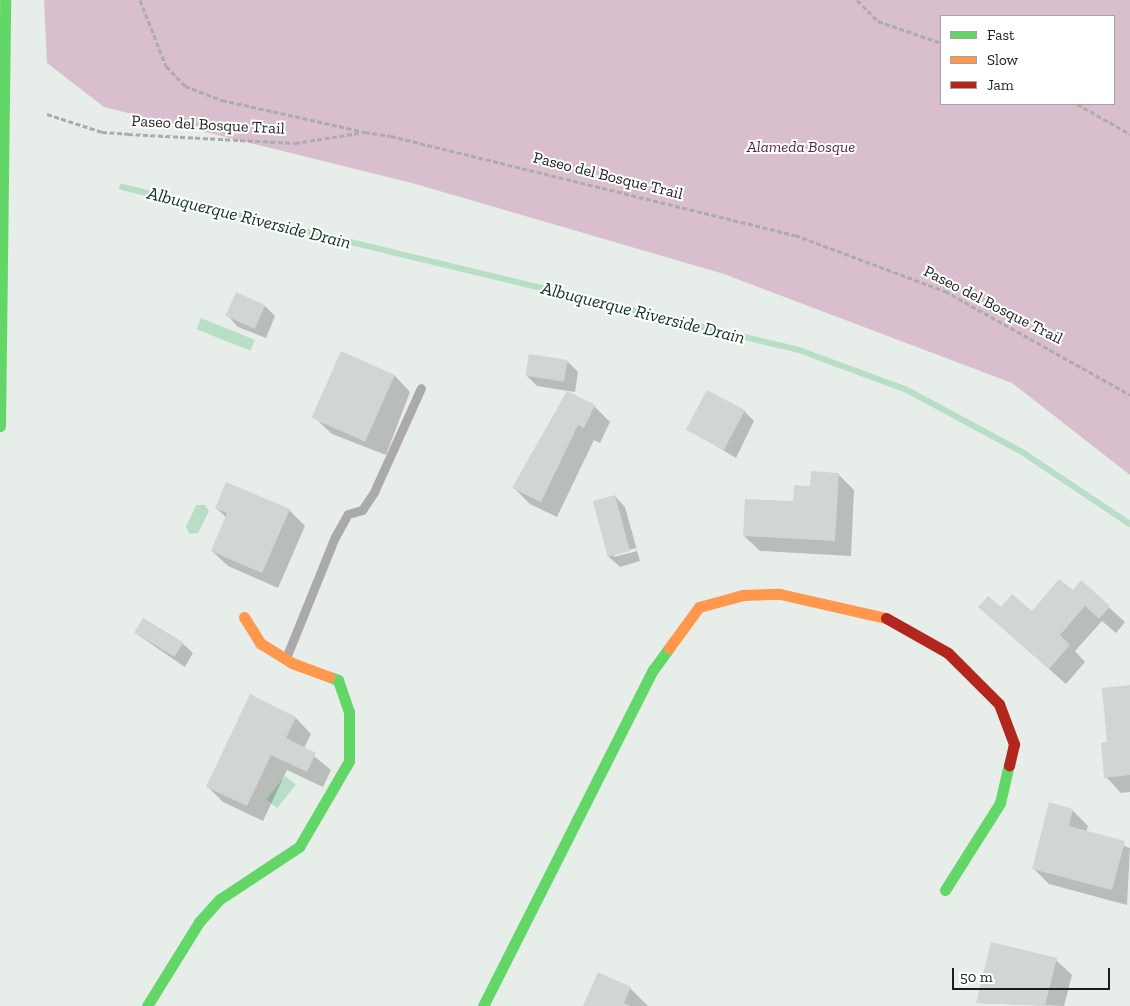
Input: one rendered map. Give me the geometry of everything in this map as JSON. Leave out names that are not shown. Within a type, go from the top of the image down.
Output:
[{"type":"main road","points":[[0,426],[4,0]]},
{"type":"main road","points":[[483,1006],[653,670],[699,607],[743,595],[780,594],[887,618],[948,653],[999,704],[1014,744],[1000,803],[945,890]]},
{"type":"main road","points":[[147,1006],[199,922],[220,898],[299,847],[349,761],[349,712],[338,680],[286,660],[260,643],[244,617]]},
{"type":"lane","points":[[286,660],[335,537],[348,514],[362,510],[374,492],[421,388]]},
{"type":"path","points":[[140,0],[166,66],[185,86],[222,100],[364,132]]},
{"type":"path","points":[[857,0],[878,21],[940,43]]},
{"type":"path","points":[[1079,105],[1130,134]]},
{"type":"path","name":"Paseo del Bosque Trail","points":[[47,114],[102,132],[256,141],[295,143],[364,132],[795,235],[945,291],[1130,395]]},
{"type":"green space","name":"Alameda Bosque","points":[[44,0],[1130,0],[1130,475],[1012,383],[724,274],[412,183],[104,107],[47,63]]},
{"type":"shaded area","points":[[201,318],[255,340],[250,351],[197,329]]},
{"type":"shaded area","points":[[196,505],[205,505],[209,511],[198,533],[190,534],[186,527]]},
{"type":"shaded area","points":[[285,776],[296,785],[277,808],[266,799]]},
{"type":"building","points":[[236,292],[265,305],[255,329],[225,316]]},
{"type":"building","points":[[341,351],[395,375],[365,442],[311,418]]},
{"type":"building","points":[[529,354],[568,360],[564,382],[526,376]]},
{"type":"building","points":[[707,390],[745,410],[724,450],[686,430]]},
{"type":"building","points":[[567,391],[595,405],[584,428],[578,425],[541,502],[512,488]]},
{"type":"building","points":[[811,471],[839,473],[835,541],[743,536],[745,499],[793,501],[794,485],[810,486]]},
{"type":"building","points":[[226,482],[290,509],[262,573],[211,551],[227,513],[215,508]]},
{"type":"building","points":[[615,495],[630,551],[608,557],[593,501]]},
{"type":"building","points":[[1059,579],[1073,590],[1081,580],[1110,606],[1099,619],[1085,606],[1060,635],[1070,645],[1049,669],[978,607],[988,596],[1001,607],[1012,594],[1032,611]]},
{"type":"building","points":[[143,618],[183,642],[175,657],[134,633]]},
{"type":"building","points":[[1130,685],[1130,775],[1104,778],[1101,743],[1107,742],[1102,688]]},
{"type":"building","points":[[250,694],[296,717],[286,738],[316,753],[307,772],[271,755],[247,806],[206,787]]},
{"type":"building","points":[[1049,802],[1073,809],[1069,826],[1125,841],[1112,890],[1032,869]]},
{"type":"building","points":[[991,942],[1057,958],[1045,1006],[976,1003]]},
{"type":"building","points":[[598,972],[631,987],[624,1003],[631,1006],[583,1006]]},
{"type":"waterway","name":"Albuquerque Riverside Drain","points":[[122,187],[799,350],[907,390],[1022,452],[1130,524]]},
{"type":"traffic: fast","points":[[0,426],[5,0]]},
{"type":"traffic: fast","points":[[483,1006],[653,670],[669,648]]},
{"type":"traffic: fast","points":[[147,1006],[199,922],[220,899],[299,847],[349,761],[349,712],[338,680],[330,677]]},
{"type":"traffic: fast","points":[[945,890],[1000,803],[1009,765]]},
{"type":"traffic: slow","points":[[669,648],[699,607],[743,595],[780,594],[886,618]]},
{"type":"traffic: slow","points":[[244,617],[260,643],[292,663],[330,677]]},
{"type":"traffic: jam","points":[[886,618],[948,653],[999,704],[1014,744],[1009,765]]}]
